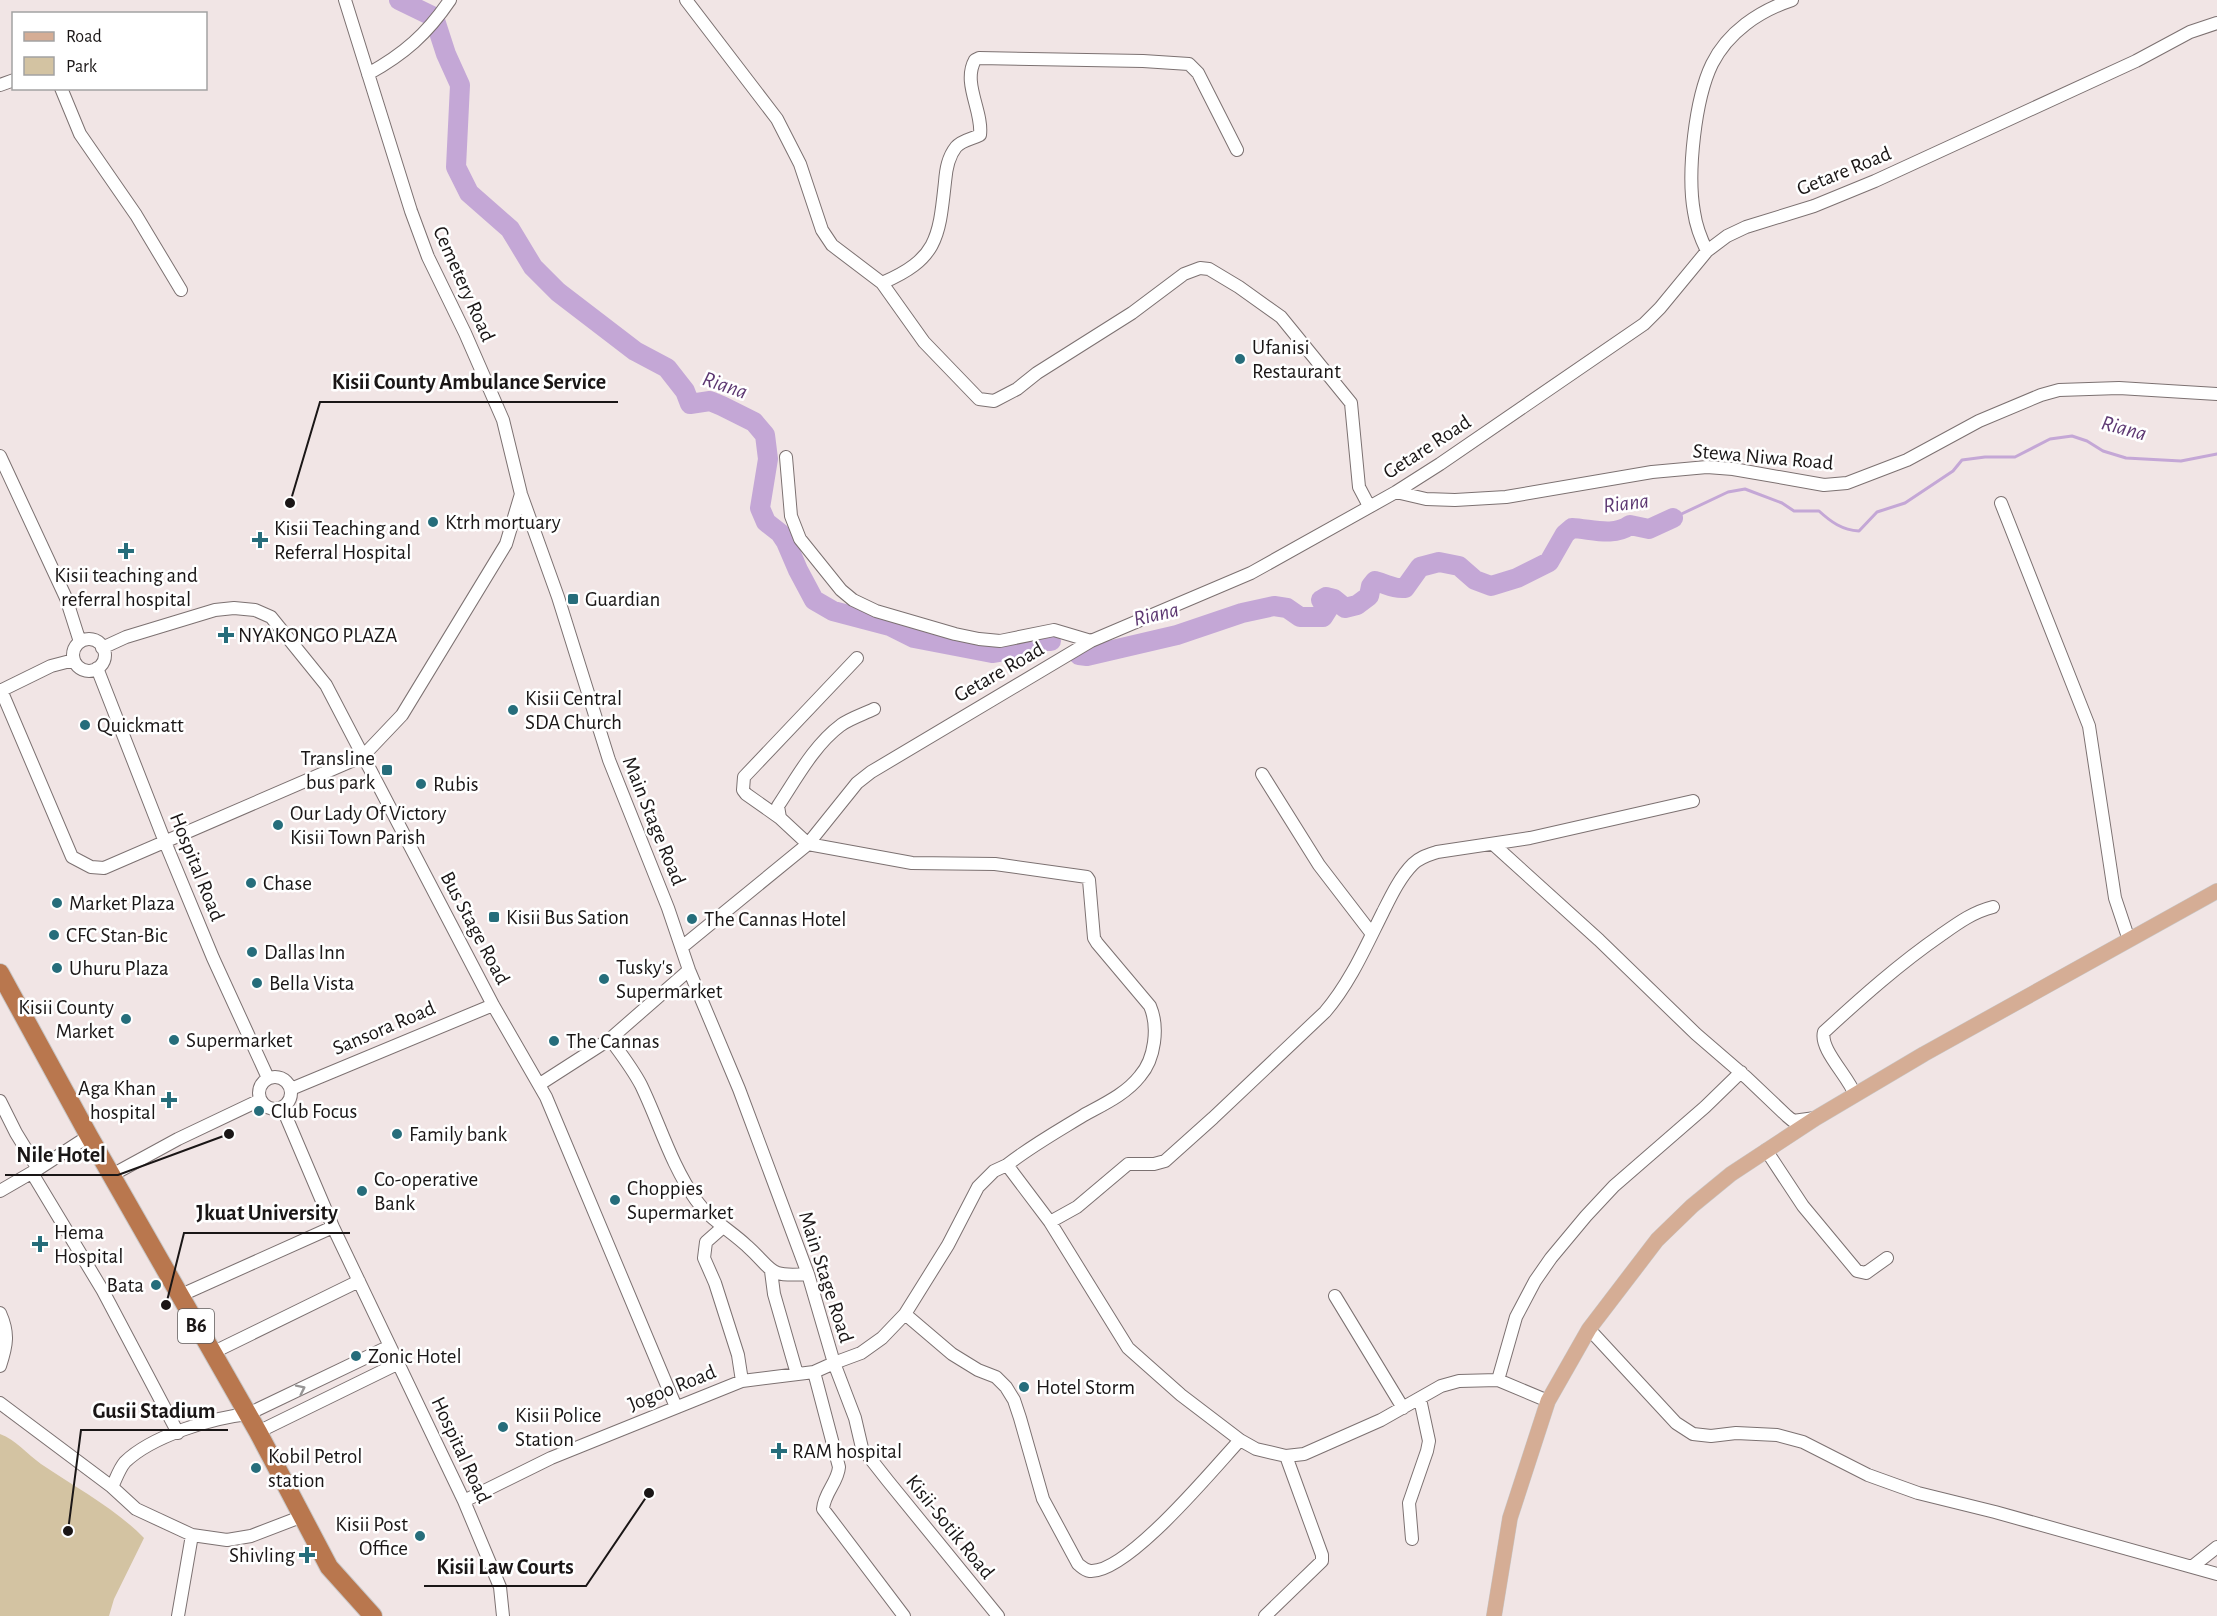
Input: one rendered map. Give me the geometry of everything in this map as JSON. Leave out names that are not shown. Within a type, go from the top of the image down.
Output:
[{"type":"highway","name":"B6","points":[[0,973],[212,1353],[240,1415],[258,1432],[329,1568],[374,1616]]},
{"type":"main road","points":[[1494,1616],[1510,1518],[1548,1401],[1589,1329],[1657,1240],[1723,1180],[1816,1118],[1924,1053],[2217,891]]},
{"type":"street","name":"Cemetery Road","points":[[345,0],[411,211],[428,257],[465,333],[503,420],[521,494]]},
{"type":"street","points":[[368,74],[394,60],[416,42],[450,0]]},
{"type":"street","points":[[686,0],[777,119],[800,164],[822,230],[832,245],[882,283],[924,342],[979,399],[987,402],[999,399],[1017,389],[1037,373],[1132,313],[1184,274],[1200,268],[1209,269],[1281,317],[1351,403],[1359,487],[1370,506]]},
{"type":"street","points":[[1707,251],[1696,224],[1692,195],[1694,139],[1703,87],[1712,63],[1743,26],[1759,14],[1792,0]]},
{"type":"street","name":"Getare Road","points":[[682,947],[808,844],[857,783],[871,772],[1091,640],[1251,573],[1396,492],[1644,324],[1707,251],[1727,236],[1746,227],[1814,206],[1875,181],[2136,61],[2190,32],[2217,23]]},
{"type":"street","points":[[882,283],[912,268],[929,251],[937,237],[949,157],[957,145],[980,135],[981,125],[972,88],[972,71],[975,60],[980,58],[1189,64],[1198,73],[1237,150]]},
{"type":"street","points":[[62,90],[80,134],[136,215],[181,290]]},
{"type":"street","name":"Stewa Niwa Road","points":[[1396,492],[1426,499],[1506,497],[1652,472],[1707,467],[1733,469],[1824,485],[1847,483],[1907,460],[1979,421],[2041,395],[2059,390],[2119,388],[2217,394]]},
{"type":"street","points":[[0,456],[66,598],[80,642]]},
{"type":"street","points":[[786,457],[791,516],[800,539],[841,590],[853,600],[876,611],[979,639],[1000,641],[1054,630],[1091,640]]},
{"type":"street","points":[[74,660],[51,666],[1,691],[72,856],[91,867],[104,868],[363,756],[402,715],[500,554],[506,544],[521,494]]},
{"type":"street","name":"Main Stage Road","points":[[521,494],[558,597],[609,760],[689,970],[739,1089],[808,1274],[834,1363]]},
{"type":"street","points":[[2001,503],[2089,726],[2115,898],[2129,940]]},
{"type":"street","name":"Bus Stage Road","points":[[102,648],[126,637],[215,610],[234,608],[255,610],[271,617],[326,685],[493,1005],[540,1084],[676,1407]]},
{"type":"street","points":[[90,639],[102,648],[104,657],[97,668],[85,670],[80,668],[74,660],[74,650],[80,642],[90,639]]},
{"type":"street","points":[[808,844],[780,819],[746,794],[743,790],[744,777],[857,658]]},
{"type":"street","name":"Hospital Road","points":[[97,668],[104,679],[165,842],[213,958],[268,1078]]},
{"type":"street","points":[[780,819],[778,806],[827,737],[842,724],[874,709]]},
{"type":"street","points":[[1262,774],[1319,865],[1372,934]]},
{"type":"street","points":[[1050,1222],[1077,1207],[1128,1164],[1155,1164],[1165,1161],[1325,1012],[1339,997],[1404,876],[1413,864],[1424,856],[1530,838],[1693,801]]},
{"type":"street","name":"Jogoo Road","points":[[464,1501],[551,1458],[742,1381],[814,1372],[861,1353],[882,1338],[905,1314],[948,1245],[978,1187],[993,1171],[1007,1165],[1037,1143],[1130,1087],[1142,1075],[1152,1054],[1155,1024],[1153,1013],[1150,1006],[1097,943],[1089,880],[1082,876],[995,864],[912,863],[808,844]]},
{"type":"street","points":[[1493,844],[1599,940],[1696,1034],[1793,1120],[1816,1118]]},
{"type":"street","points":[[1855,1095],[1852,1086],[1825,1047],[1822,1039],[1824,1032],[1878,983],[1927,944],[1974,913],[1993,907]]},
{"type":"street","points":[[540,1084],[610,1039],[689,970]]},
{"type":"street","name":"Sansora Road","points":[[291,1089],[493,1005]]},
{"type":"street","points":[[610,1039],[629,1064],[640,1084],[668,1148],[696,1200],[771,1271],[782,1276],[808,1274]]},
{"type":"street","points":[[1498,1380],[1516,1317],[1535,1281],[1551,1258],[1614,1186],[1705,1107],[1741,1072]]},
{"type":"street","points":[[268,1078],[282,1078],[291,1089],[290,1100],[282,1107],[268,1108],[260,1100],[259,1089],[268,1078]]},
{"type":"street","points":[[112,1175],[178,1139],[260,1100]]},
{"type":"street","points":[[0,1101],[35,1171],[103,1291],[178,1433]]},
{"type":"street","name":"Hospital Road","points":[[282,1107],[333,1227],[464,1501],[500,1587],[503,1616]]},
{"type":"street","points":[[0,1191],[89,1136]]},
{"type":"street","points":[[1766,1150],[1803,1206],[1857,1271],[1866,1273],[1887,1257]]},
{"type":"street","points":[[1007,1165],[1050,1222],[1128,1348],[1181,1395],[1240,1440],[1256,1449],[1286,1456],[1304,1454],[1381,1420],[1441,1386],[1459,1381],[1498,1380],[1548,1401]]},
{"type":"street","points":[[179,1296],[333,1227]]},
{"type":"street","points":[[723,1227],[706,1242],[704,1258],[715,1283],[738,1355],[742,1381]]},
{"type":"street","points":[[771,1271],[774,1294],[798,1374]]},
{"type":"street","points":[[212,1353],[359,1281]]},
{"type":"street","points":[[1335,1296],[1403,1408]]},
{"type":"street","points":[[0,1312],[8,1341],[0,1366]]},
{"type":"street","points":[[905,1314],[952,1354],[978,1370],[996,1377],[1006,1387],[1014,1400],[1020,1418],[1043,1500],[1078,1564],[1084,1569],[1092,1571],[1116,1561],[1144,1541],[1166,1522],[1240,1440]]},
{"type":"street","points":[[1589,1329],[1676,1424],[1693,1434],[1777,1435],[1803,1442],[1868,1475],[1918,1493],[2217,1574]]},
{"type":"street","points":[[112,1487],[124,1464],[141,1450],[178,1433],[240,1415],[390,1346]]},
{"type":"street","points":[[258,1432],[399,1363]]},
{"type":"street","name":"Kisii-Sotik Road","points":[[834,1363],[855,1418],[862,1448],[998,1616]]},
{"type":"street","points":[[814,1372],[839,1467],[839,1473],[824,1501],[823,1509],[904,1616]]},
{"type":"street","points":[[1412,1539],[1409,1503],[1427,1451],[1428,1441],[1420,1399]]},
{"type":"street","points":[[0,1403],[112,1487],[136,1509],[192,1535],[227,1540],[251,1536],[303,1516]]},
{"type":"street","points":[[1265,1616],[1322,1561],[1322,1555],[1286,1456]]},
{"type":"street","points":[[178,1616],[192,1535]]},
{"type":"street","points":[[2193,1566],[2217,1547]]},
{"type":"green space","points":[[0,1434],[108,1508],[144,1538],[114,1599],[109,1616],[0,1616]]},
{"type":"waterway","name":"Riana","points":[[399,0],[434,17],[446,54],[460,85],[456,167],[469,193],[510,229],[533,267],[558,292],[635,351],[667,368],[685,391],[690,404],[710,401],[754,422],[765,435],[768,459],[760,508],[766,522],[780,533],[786,542],[814,600],[833,611],[890,626],[914,638],[992,653],[1024,648],[1038,641],[1051,641]]},
{"type":"waterway","name":"Riana","points":[[1673,518],[1728,492],[1745,489],[1782,503],[1794,511],[1819,511],[1837,525],[1859,531],[1877,512],[1905,503],[1953,471],[1962,460],[2015,457],[2050,439],[2072,436],[2087,441],[2103,451],[2126,458],[2181,461],[2217,454]]},
{"type":"waterway","name":"Riana","points":[[1079,655],[1087,656],[1177,635],[1242,613],[1274,606],[1287,608],[1300,617],[1323,617],[1328,609],[1321,600],[1326,597],[1334,599],[1345,608],[1357,605],[1369,596],[1371,586],[1375,581],[1405,588],[1420,567],[1439,562],[1459,566],[1475,580],[1491,586],[1517,578],[1549,562],[1565,534],[1572,528],[1617,531],[1630,525],[1649,529],[1673,518]]},
{"type":"place","name":"Ufanisi Restaurant","points":[[1240,359]]},
{"type":"place","name":"Kisii County Ambulance Service","points":[[290,503]]},
{"type":"place","name":"Ktrh mortuary","points":[[433,522]]},
{"type":"place","name":"Kisii Teaching and Referral Hospital","points":[[260,540]]},
{"type":"place","name":"Kisii teaching and referral hospital","points":[[126,551]]},
{"type":"place","name":"Guardian","points":[[573,599]]},
{"type":"place","name":"NYAKONGO PLAZA","points":[[226,635]]},
{"type":"place","name":"Kisii Central SDA Church","points":[[513,710]]},
{"type":"place","name":"Quickmatt","points":[[85,725]]},
{"type":"place","name":"Transline bus park","points":[[387,770]]},
{"type":"place","name":"Rubis","points":[[421,784]]},
{"type":"place","name":"Our Lady Of Victory Kisii Town Parish","points":[[278,825]]},
{"type":"place","name":"Chase","points":[[251,883]]},
{"type":"place","name":"Market Plaza","points":[[57,903]]},
{"type":"place","name":"Kisii Bus Sation","points":[[494,917]]},
{"type":"place","name":"The Cannas Hotel","points":[[692,919]]},
{"type":"place","name":"CFC Stan-Bic","points":[[54,935]]},
{"type":"place","name":"Dallas Inn","points":[[252,952]]},
{"type":"place","name":"Uhuru Plaza","points":[[57,968]]},
{"type":"place","name":"Tusky's Supermarket","points":[[604,979]]},
{"type":"place","name":"Bella Vista","points":[[257,983]]},
{"type":"place","name":"Kisii County Market","points":[[126,1019]]},
{"type":"place","name":"Supermarket","points":[[174,1040]]},
{"type":"place","name":"The Cannas","points":[[554,1041]]},
{"type":"place","name":"Aga Khan hospital","points":[[169,1100]]},
{"type":"place","name":"Club Focus","points":[[259,1111]]},
{"type":"place","name":"Nile Hotel","points":[[229,1134]]},
{"type":"place","name":"Family bank","points":[[397,1134]]},
{"type":"place","name":"Co-operative Bank","points":[[362,1191]]},
{"type":"place","name":"Choppies Supermarket","points":[[615,1200]]},
{"type":"place","name":"Hema Hospital","points":[[40,1244]]},
{"type":"place","name":"Bata","points":[[156,1285]]},
{"type":"place","name":"Jkuat University","points":[[166,1305]]},
{"type":"place","name":"Zonic Hotel","points":[[356,1356]]},
{"type":"place","name":"Hotel Storm","points":[[1024,1387]]},
{"type":"place","name":"Kisii Police Station","points":[[503,1427]]},
{"type":"place","name":"RAM hospital","points":[[779,1451]]},
{"type":"place","name":"Kobil Petrol station","points":[[256,1468]]},
{"type":"place","name":"Kisii Law Courts","points":[[649,1493]]},
{"type":"place","name":"Gusii Stadium","points":[[68,1531]]},
{"type":"place","name":"Kisii Post Office","points":[[420,1536]]},
{"type":"place","name":"Shivling","points":[[307,1555]]}]
